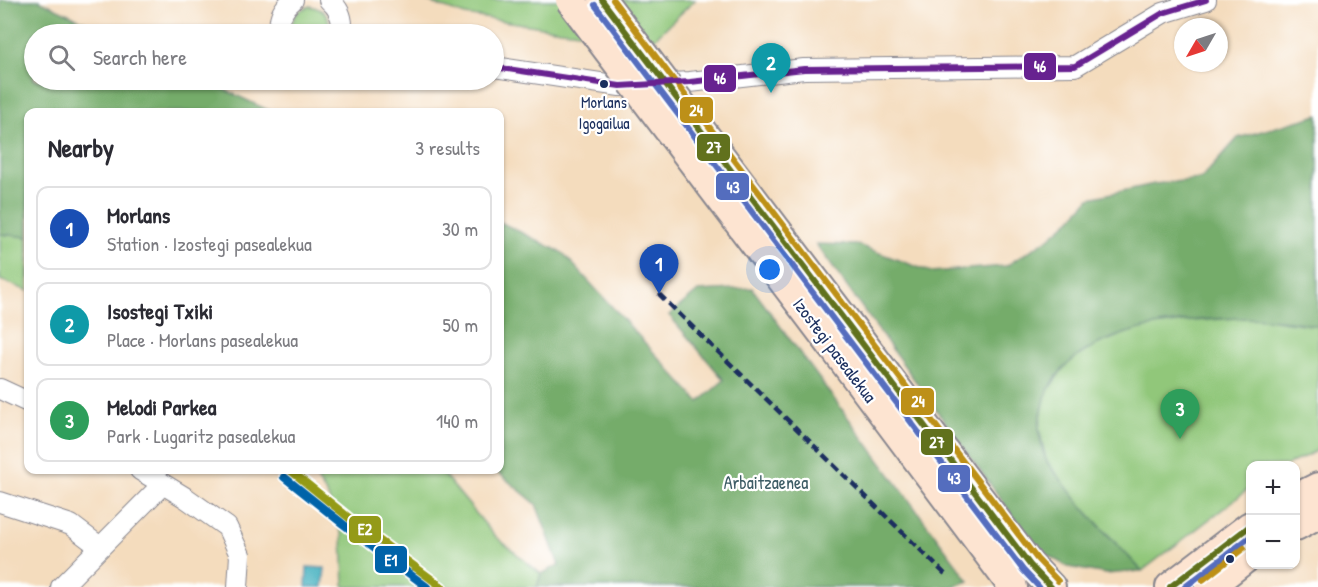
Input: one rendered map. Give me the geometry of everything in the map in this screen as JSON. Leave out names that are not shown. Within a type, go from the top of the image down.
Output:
[{"type":"main road","name":"Izostegi pasealekua","points":[[570,0],[843,338],[1030,565],[1051,587]]},
{"type":"main road","name":"Izostegi pasealekua","points":[[602,0],[843,338],[1013,587]]},
{"type":"main road","points":[[1300,496],[1318,487]]},
{"type":"main road","points":[[1300,524],[1318,514]]},
{"type":"main road","points":[[1170,587],[1246,530]]},
{"type":"main road","points":[[1209,587],[1246,559]]},
{"type":"street","points":[[328,0],[342,18],[342,24]]},
{"type":"street","points":[[504,69],[611,85],[690,82],[804,69],[1075,66],[1163,14],[1206,0]]},
{"type":"street","points":[[279,24],[284,3]]},
{"type":"street","points":[[1,390],[24,400]]},
{"type":"street","points":[[146,474],[226,527],[240,555],[238,587]]},
{"type":"street","points":[[61,587],[162,484]]},
{"type":"street","points":[[0,502],[71,525],[100,547]]},
{"type":"green space","points":[[0,0],[39,0],[90,24],[24,24],[24,90],[225,90],[264,108],[24,108],[24,237],[0,234]]},
{"type":"green space","points":[[423,0],[695,0],[653,40],[561,30],[465,15]]},
{"type":"green space","points":[[310,6],[324,12],[329,24],[292,24],[294,17],[301,10]]},
{"type":"green space","points":[[1318,115],[1318,326],[1247,318],[1204,319],[1161,325],[1120,335],[1084,352],[1058,375],[1043,406],[1039,432],[1046,460],[1091,517],[1142,571],[1106,574],[1068,567],[1037,549],[816,244],[858,245],[931,272],[1006,266],[1048,239],[1090,198],[1154,184],[1201,179],[1238,138]]},
{"type":"green space","name":"Arbaitzaenea","points":[[504,224],[563,253],[699,402],[724,380],[669,315],[698,291],[752,288],[969,581],[951,587],[537,587],[541,574],[559,565],[536,504],[500,474],[504,474]]},
{"type":"green space","points":[[0,234],[24,237],[24,289],[0,280]]},
{"type":"green space","points":[[1251,317],[1318,326],[1318,450],[1296,461],[1246,461],[1246,491],[1142,571],[1076,500],[1046,460],[1039,428],[1046,393],[1067,363],[1096,345],[1139,328]]},
{"type":"green space","points":[[314,474],[443,474],[494,535],[541,574],[537,587],[344,587],[342,535],[327,494]]},
{"type":"water","points":[[307,567],[325,568],[323,587],[306,587]]},
{"type":"railway","points":[[659,294],[945,574]]},
{"type":"transit line","name":"27","points":[[602,0],[1030,565],[1051,587]]},
{"type":"transit line","name":"24","points":[[613,0],[1037,559],[1058,581]]},
{"type":"transit line","name":"46","points":[[504,69],[620,86],[690,82],[804,69],[1075,66],[1163,13],[1206,0]]},
{"type":"transit line","name":"43","points":[[595,5],[1023,570],[1039,587]]},
{"type":"transit line","name":"E2","points":[[295,474],[442,587]]},
{"type":"transit line","name":"E1","points":[[284,477],[427,587]]},
{"type":"transit line","name":"27","points":[[1170,587],[1246,529]]},
{"type":"transit line","name":"43","points":[[1185,587],[1246,540]]},
{"type":"transit line","name":"24","points":[[1203,580],[1244,548]]},
{"type":"place","name":"Morlans Igogailua","points":[[604,84]]},
{"type":"place","name":"Isostegi Txiki","points":[[771,93]]},
{"type":"place","name":"Morlans","points":[[659,294]]},
{"type":"place","name":"Melodi Parkea","points":[[1180,439]]}]
